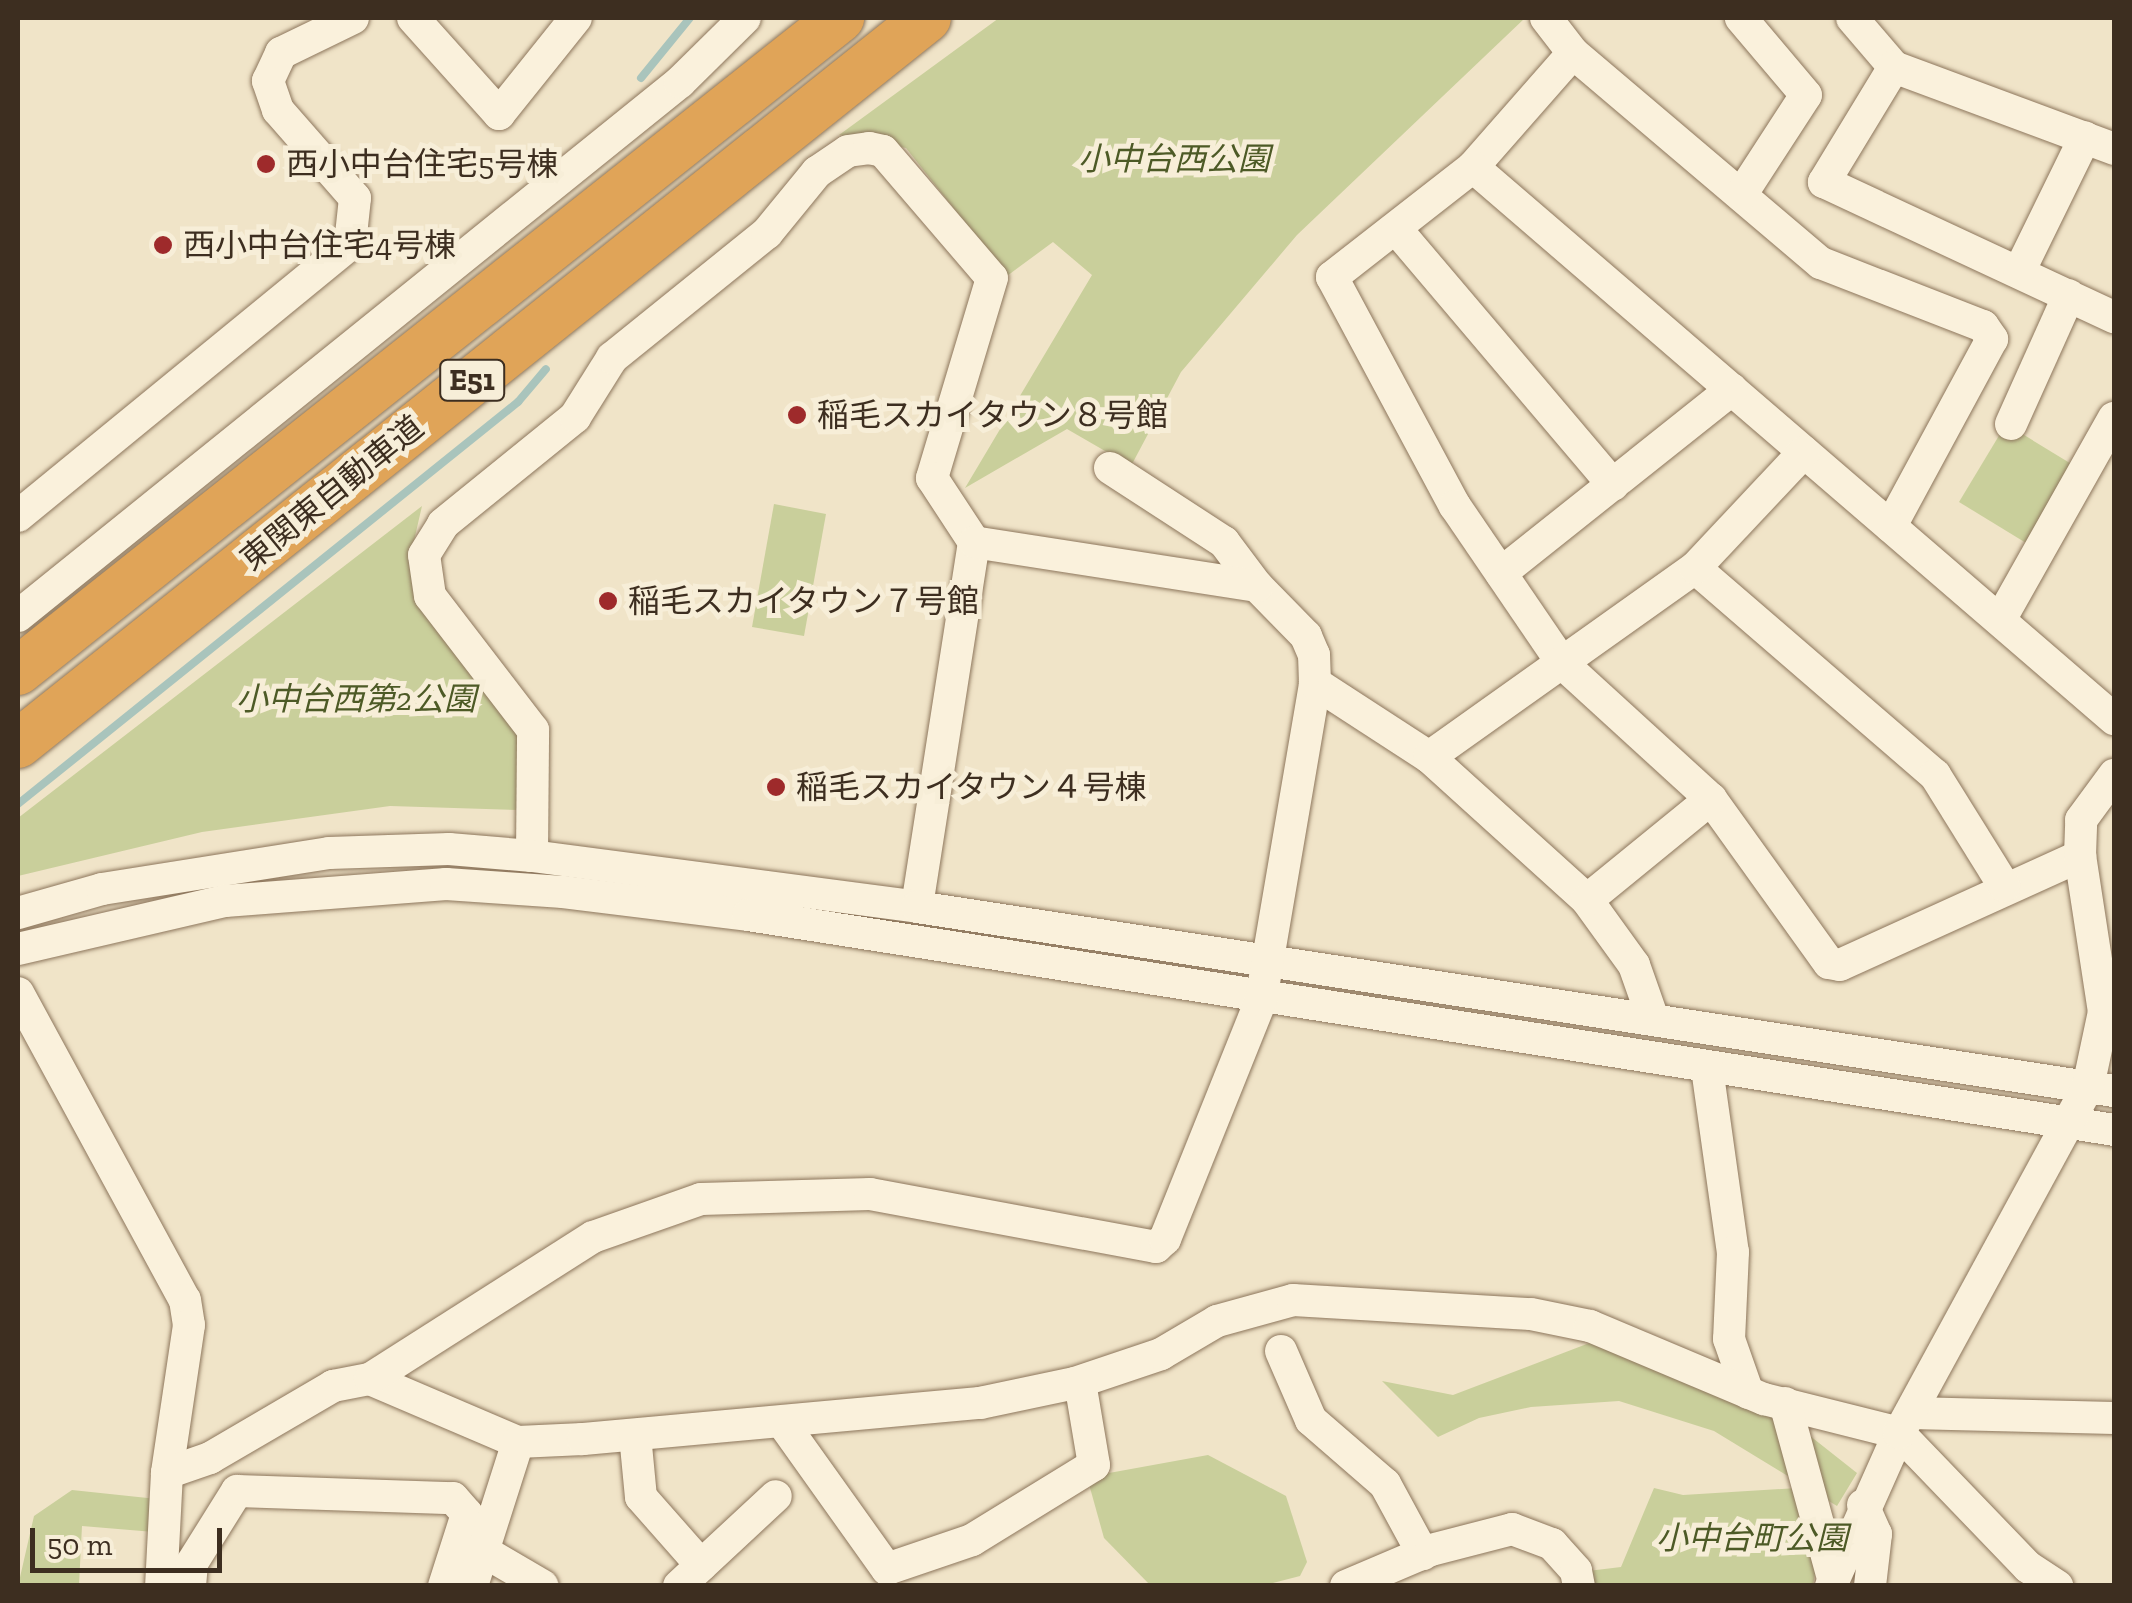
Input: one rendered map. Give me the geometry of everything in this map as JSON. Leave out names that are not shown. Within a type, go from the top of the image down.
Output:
[{"type":"highway","name":"東関東自動車道","points":[[18,672],[840,18]]},
{"type":"highway","name":"東関東自動車道","points":[[18,744],[928,18]]},
{"type":"street","points":[[18,516],[350,244],[354,198],[278,110],[268,81],[281,53],[352,18]]},
{"type":"street","points":[[413,18],[500,114],[576,18]]},
{"type":"street","points":[[18,616],[680,82],[745,18]]},
{"type":"street","points":[[1546,18],[1573,53],[1821,263],[1983,326],[1992,339],[1891,526]]},
{"type":"street","points":[[1740,195],[1806,95],[1741,18]]},
{"type":"street","points":[[1852,18],[1894,67],[2100,143],[2019,272]]},
{"type":"street","points":[[1573,53],[1473,167],[1397,230],[1332,276],[1454,506],[1562,662],[1711,799],[1830,963],[1840,964],[2004,886],[2080,856]]},
{"type":"street","points":[[1894,67],[1824,182],[2114,317]]},
{"type":"street","points":[[532,856],[533,730],[430,596],[424,554],[443,524],[575,417],[612,358],[767,233],[817,172],[848,151],[883,151],[992,278],[932,478],[974,542],[917,907]]},
{"type":"street","points":[[1473,167],[2114,718]]},
{"type":"street","points":[[1397,230],[1612,485]]},
{"type":"street","points":[[2012,424],[2069,295]]},
{"type":"street","points":[[1502,573],[1732,390]]},
{"type":"street","points":[[2000,620],[2114,418]]},
{"type":"street","points":[[1429,757],[1696,568],[1804,452]]},
{"type":"street","points":[[167,1472],[210,1458],[333,1386],[370,1380],[593,1237],[701,1199],[870,1194],[1156,1248],[1165,1240],[1261,1000],[1315,683],[1306,636],[1256,586],[1224,542],[1110,468]]},
{"type":"street","points":[[974,542],[1256,586]]},
{"type":"street","points":[[1696,568],[1935,775],[2004,886]]},
{"type":"street","points":[[1315,683],[1429,757],[1586,900],[1634,964],[1653,1019]]},
{"type":"street","points":[[1832,1582],[1862,1505],[2068,1123],[2101,1089],[2104,1012],[2080,856],[2081,820],[2114,775]]},
{"type":"street","points":[[1586,900],[1711,799]]},
{"type":"street","points":[[18,913],[102,889],[330,853],[448,849],[532,856],[917,907],[2101,1089]]},
{"type":"street","points":[[18,949],[225,902],[446,884],[748,914],[1261,1000],[2114,1130]]},
{"type":"street","points":[[18,993],[185,1300],[188,1326],[167,1472],[161,1586]]},
{"type":"street","points":[[1707,1068],[1733,1252],[1729,1339],[1748,1392]]},
{"type":"street","points":[[370,1380],[518,1442],[635,1435],[980,1404],[1080,1382],[1161,1354],[1256,1308],[1328,1298],[1532,1314],[1590,1326],[1748,1392],[1784,1403],[1905,1423],[2114,1418]]},
{"type":"street","points":[[1281,1351],[1311,1420],[1385,1484],[1423,1554]]},
{"type":"street","points":[[782,1422],[887,1569],[972,1540],[1094,1465],[1080,1382]]},
{"type":"street","points":[[1784,1403],[1832,1582]]},
{"type":"street","points":[[1905,1423],[2028,1567],[2058,1586]]},
{"type":"street","points":[[635,1435],[641,1497],[690,1575],[776,1496]]},
{"type":"street","points":[[472,1586],[518,1442]]},
{"type":"street","points":[[190,1586],[192,1563],[237,1491],[453,1498],[467,1514],[444,1586]]},
{"type":"street","points":[[1862,1505],[1876,1534],[1870,1586]]},
{"type":"street","points":[[1346,1586],[1423,1554],[1496,1530],[1530,1532],[1552,1544],[1576,1572],[1578,1586]]},
{"type":"street","points":[[483,1550],[543,1586]]},
{"type":"green space","name":"小中台西公園","points":[[999,18],[1525,18],[1297,235],[1181,372],[1131,466],[1067,429],[965,488],[1092,275],[1053,242],[1007,276],[906,148],[839,135]]},
{"type":"green space","points":[[2006,424],[2078,468],[2031,546],[1959,502]]},
{"type":"green space","points":[[774,504],[826,514],[804,636],[752,627]]},
{"type":"green space","name":"小中台西第2公園","points":[[422,506],[410,558],[522,738],[518,810],[390,806],[202,832],[18,876],[18,818]]},
{"type":"green space","points":[[1592,1342],[1781,1413],[1857,1473],[1837,1506],[1714,1431],[1619,1401],[1531,1407],[1479,1418],[1438,1437],[1382,1381],[1453,1395]]},
{"type":"green space","points":[[1208,1455],[1286,1496],[1307,1562],[1300,1576],[1265,1585],[1150,1585],[1104,1538],[1087,1477]]},
{"type":"green space","name":"小中台町公園","points":[[1654,1488],[1683,1495],[1797,1488],[1818,1557],[1813,1585],[1589,1585],[1588,1571],[1621,1567]]},
{"type":"green space","points":[[72,1490],[157,1499],[154,1532],[82,1526],[79,1585],[18,1586],[34,1516]]},
{"type":"waterway","points":[[641,78],[690,18]]},
{"type":"waterway","points":[[18,804],[518,402],[546,369]]},
{"type":"place","name":"西小中台住宅5号棟","points":[[266,164]]},
{"type":"place","name":"西小中台住宅4号棟","points":[[163,245]]},
{"type":"place","name":"稲毛スカイタウン８号館","points":[[797,415]]},
{"type":"place","name":"稲毛スカイタウン７号館","points":[[608,601]]},
{"type":"place","name":"稲毛スカイタウン４号棟","points":[[776,787]]}]
